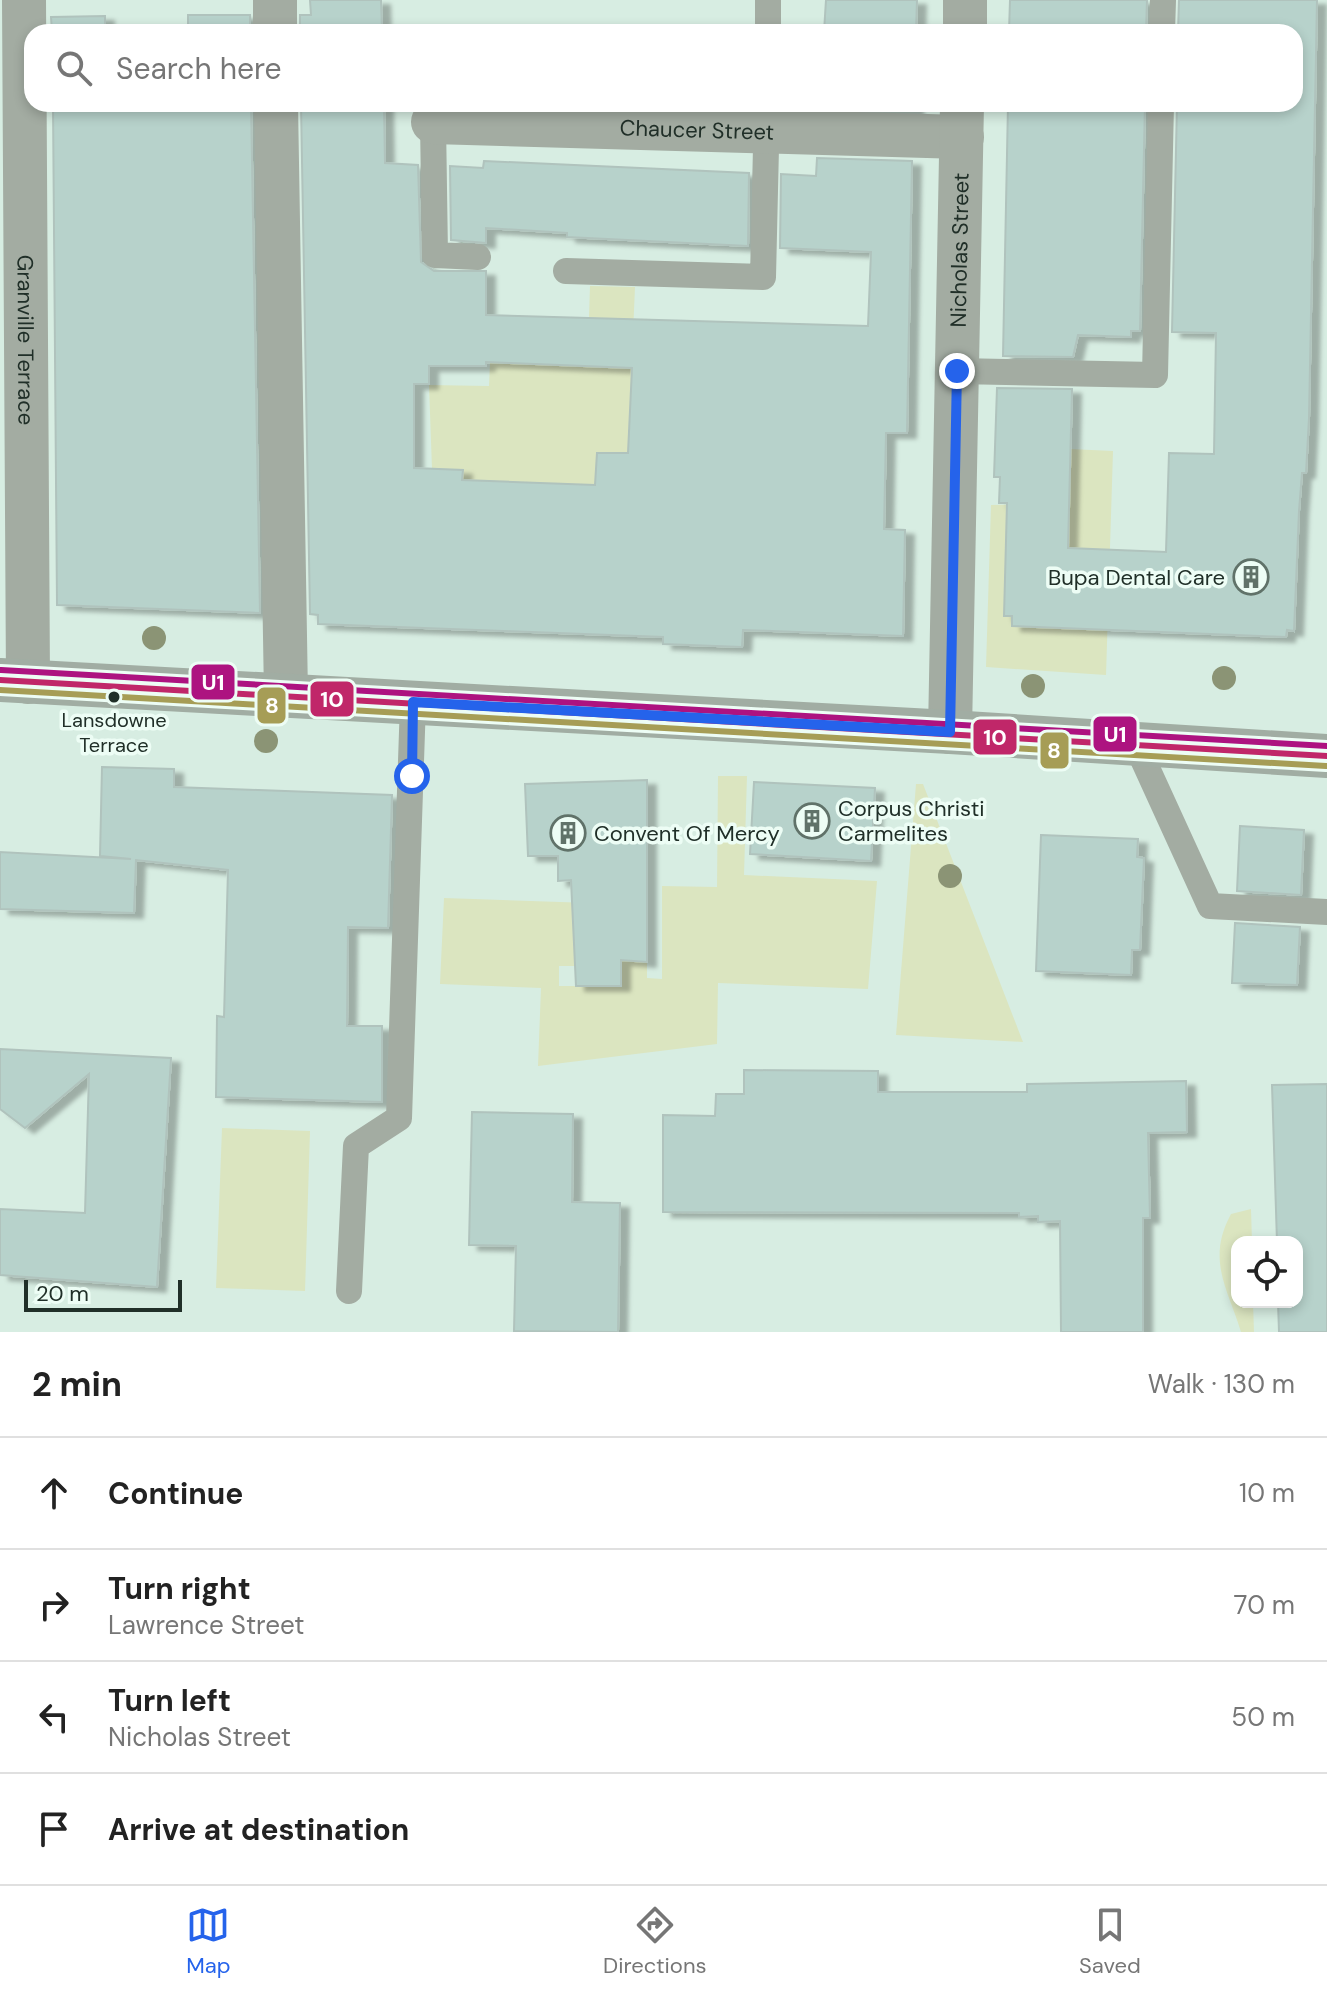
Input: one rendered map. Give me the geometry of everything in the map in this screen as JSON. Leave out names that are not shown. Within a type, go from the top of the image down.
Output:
[{"type":"main road","points":[[14,681],[950,732],[1327,756]]},
{"type":"street","name":"Granville Terrace","points":[[14,681],[24,0]]},
{"type":"street","points":[[275,0],[275,24]]},
{"type":"street","points":[[965,0],[965,24]]},
{"type":"street","points":[[276,112],[286,695]]},
{"type":"street","name":"Chaucer Street","points":[[433,122],[767,117],[962,120]]},
{"type":"street","name":"Nicholas Street","points":[[950,732],[962,120]]},
{"type":"lane","points":[[768,0],[768,24]]},
{"type":"lane","points":[[1162,24],[1163,0]]},
{"type":"lane","points":[[957,371],[1155,375],[1161,112]]},
{"type":"lane","points":[[566,271],[763,277],[767,117]]},
{"type":"lane","points":[[433,122],[435,255],[478,257]]},
{"type":"lane","points":[[349,1291],[356,1146],[399,1118],[413,702]]},
{"type":"lane","points":[[1136,744],[1210,906],[1327,912]]},
{"type":"green space","points":[[590,286],[635,287],[631,380],[680,382],[629,453],[597,453],[592,560],[460,558],[463,470],[432,469],[429,385],[489,386],[490,363],[581,366],[583,317],[589,318]]},
{"type":"green space","points":[[1070,449],[1113,451],[1106,675],[986,667],[991,505],[1035,504]],"holes":[[[1006,548],[1087,628],[1013,626],[1012,616],[1004,615]]]},
{"type":"green space","points":[[718,776],[747,776],[744,875],[877,881],[868,989],[718,983],[717,1044],[538,1066],[541,988],[440,984],[444,898],[590,903],[574,956],[575,966],[559,966],[559,986],[621,986],[621,960],[647,962],[647,978],[662,979],[662,886],[717,887]]},
{"type":"green space","points":[[916,784],[923,784],[1023,1042],[896,1035]]},
{"type":"green space","points":[[222,1128],[310,1131],[305,1291],[216,1288]]},
{"type":"green space","points":[[1251,1209],[1252,1236],[1231,1236],[1231,1303],[1222,1274],[1220,1246],[1231,1214]]},
{"type":"green space","points":[[1233,1308],[1253,1308],[1254,1332],[1241,1332]]},
{"type":"building","points":[[310,0],[381,0],[382,24],[300,24],[300,15],[311,15]]},
{"type":"building","points":[[826,0],[917,0],[916,24],[824,24]]},
{"type":"building","points":[[1010,0],[1147,0],[1146,24],[1009,24]]},
{"type":"building","points":[[1179,0],[1317,0],[1309,418],[1306,473],[1302,473],[1299,511],[1294,631],[1287,630],[1286,637],[1012,626],[1012,616],[1004,616],[1007,503],[999,503],[1000,477],[994,477],[997,388],[1072,389],[1068,548],[1166,552],[1169,453],[1214,454],[1216,333],[1172,332],[1177,112],[1303,112],[1303,24],[1178,24]]},
{"type":"building","points":[[188,15],[250,15],[250,24],[188,24]]},
{"type":"building","points":[[105,16],[105,24],[51,24],[51,17]]},
{"type":"building","points":[[53,112],[251,112],[260,613],[57,605]]},
{"type":"building","points":[[301,112],[384,112],[385,163],[418,165],[421,262],[434,271],[486,271],[486,315],[868,326],[871,252],[780,248],[781,174],[816,176],[817,158],[912,161],[907,433],[886,433],[884,529],[905,530],[903,636],[743,630],[742,647],[663,644],[663,637],[318,624],[318,615],[310,614]],"holes":[[[486,362],[632,368],[628,453],[597,453],[595,485],[462,480],[463,470],[414,468],[414,384],[429,384],[429,366],[486,366]]]},
{"type":"building","points":[[1008,112],[1145,112],[1140,331],[1131,331],[1131,337],[1078,335],[1073,357],[1003,356]]},
{"type":"building","points":[[484,161],[749,173],[748,246],[567,237],[567,233],[486,228],[486,243],[451,240],[450,166],[483,168]]},
{"type":"building","points":[[102,767],[174,769],[174,787],[392,795],[388,928],[348,927],[347,1026],[382,1026],[382,1102],[216,1097],[217,1016],[224,1017],[228,870],[136,860],[134,913],[0,909],[0,852],[131,859],[100,856]]},
{"type":"building","points":[[647,780],[647,962],[621,960],[621,986],[576,986],[571,880],[558,881],[558,856],[528,856],[525,784]]},
{"type":"building","name":"Corpus Christi Carmelites","points":[[754,782],[875,788],[871,861],[750,854]]},
{"type":"building","points":[[1240,826],[1304,830],[1301,895],[1237,891]]},
{"type":"building","points":[[1041,835],[1138,839],[1137,857],[1144,858],[1140,950],[1132,950],[1131,975],[1036,971]]},
{"type":"building","points":[[1235,923],[1300,927],[1297,985],[1232,983]]},
{"type":"building","points":[[0,1049],[171,1058],[157,1287],[0,1275],[0,1209],[85,1213],[89,1074],[25,1128],[0,1109]]},
{"type":"building","points":[[744,1070],[878,1071],[878,1092],[1027,1092],[1027,1084],[1186,1081],[1187,1132],[1148,1133],[1150,1218],[1143,1218],[1143,1332],[1061,1332],[1060,1221],[1038,1222],[1038,1216],[1019,1217],[1019,1213],[663,1212],[663,1115],[715,1116],[716,1094],[744,1094]]},
{"type":"building","points":[[1327,1084],[1327,1332],[1279,1332],[1278,1308],[1303,1308],[1303,1236],[1277,1236],[1272,1085]]},
{"type":"building","points":[[472,1112],[573,1114],[572,1202],[620,1203],[618,1332],[514,1331],[516,1246],[469,1245]]},
{"type":"transit line","name":"U1","points":[[1,670],[1327,746]]},
{"type":"transit line","name":"10","points":[[0,680],[1327,756]]},
{"type":"transit line","name":"8","points":[[0,690],[1326,766]]},
{"type":"place","name":"Bupa Dental Care","points":[[1251,577]]},
{"type":"place","name":"Lansdowne Terrace","points":[[114,697]]},
{"type":"place","name":"Corpus Christi Carmelites","points":[[812,821]]},
{"type":"place","name":"Convent Of Mercy","points":[[568,833]]},
{"type":"route","points":[[412,776],[413,702],[950,732],[957,371]]}]
